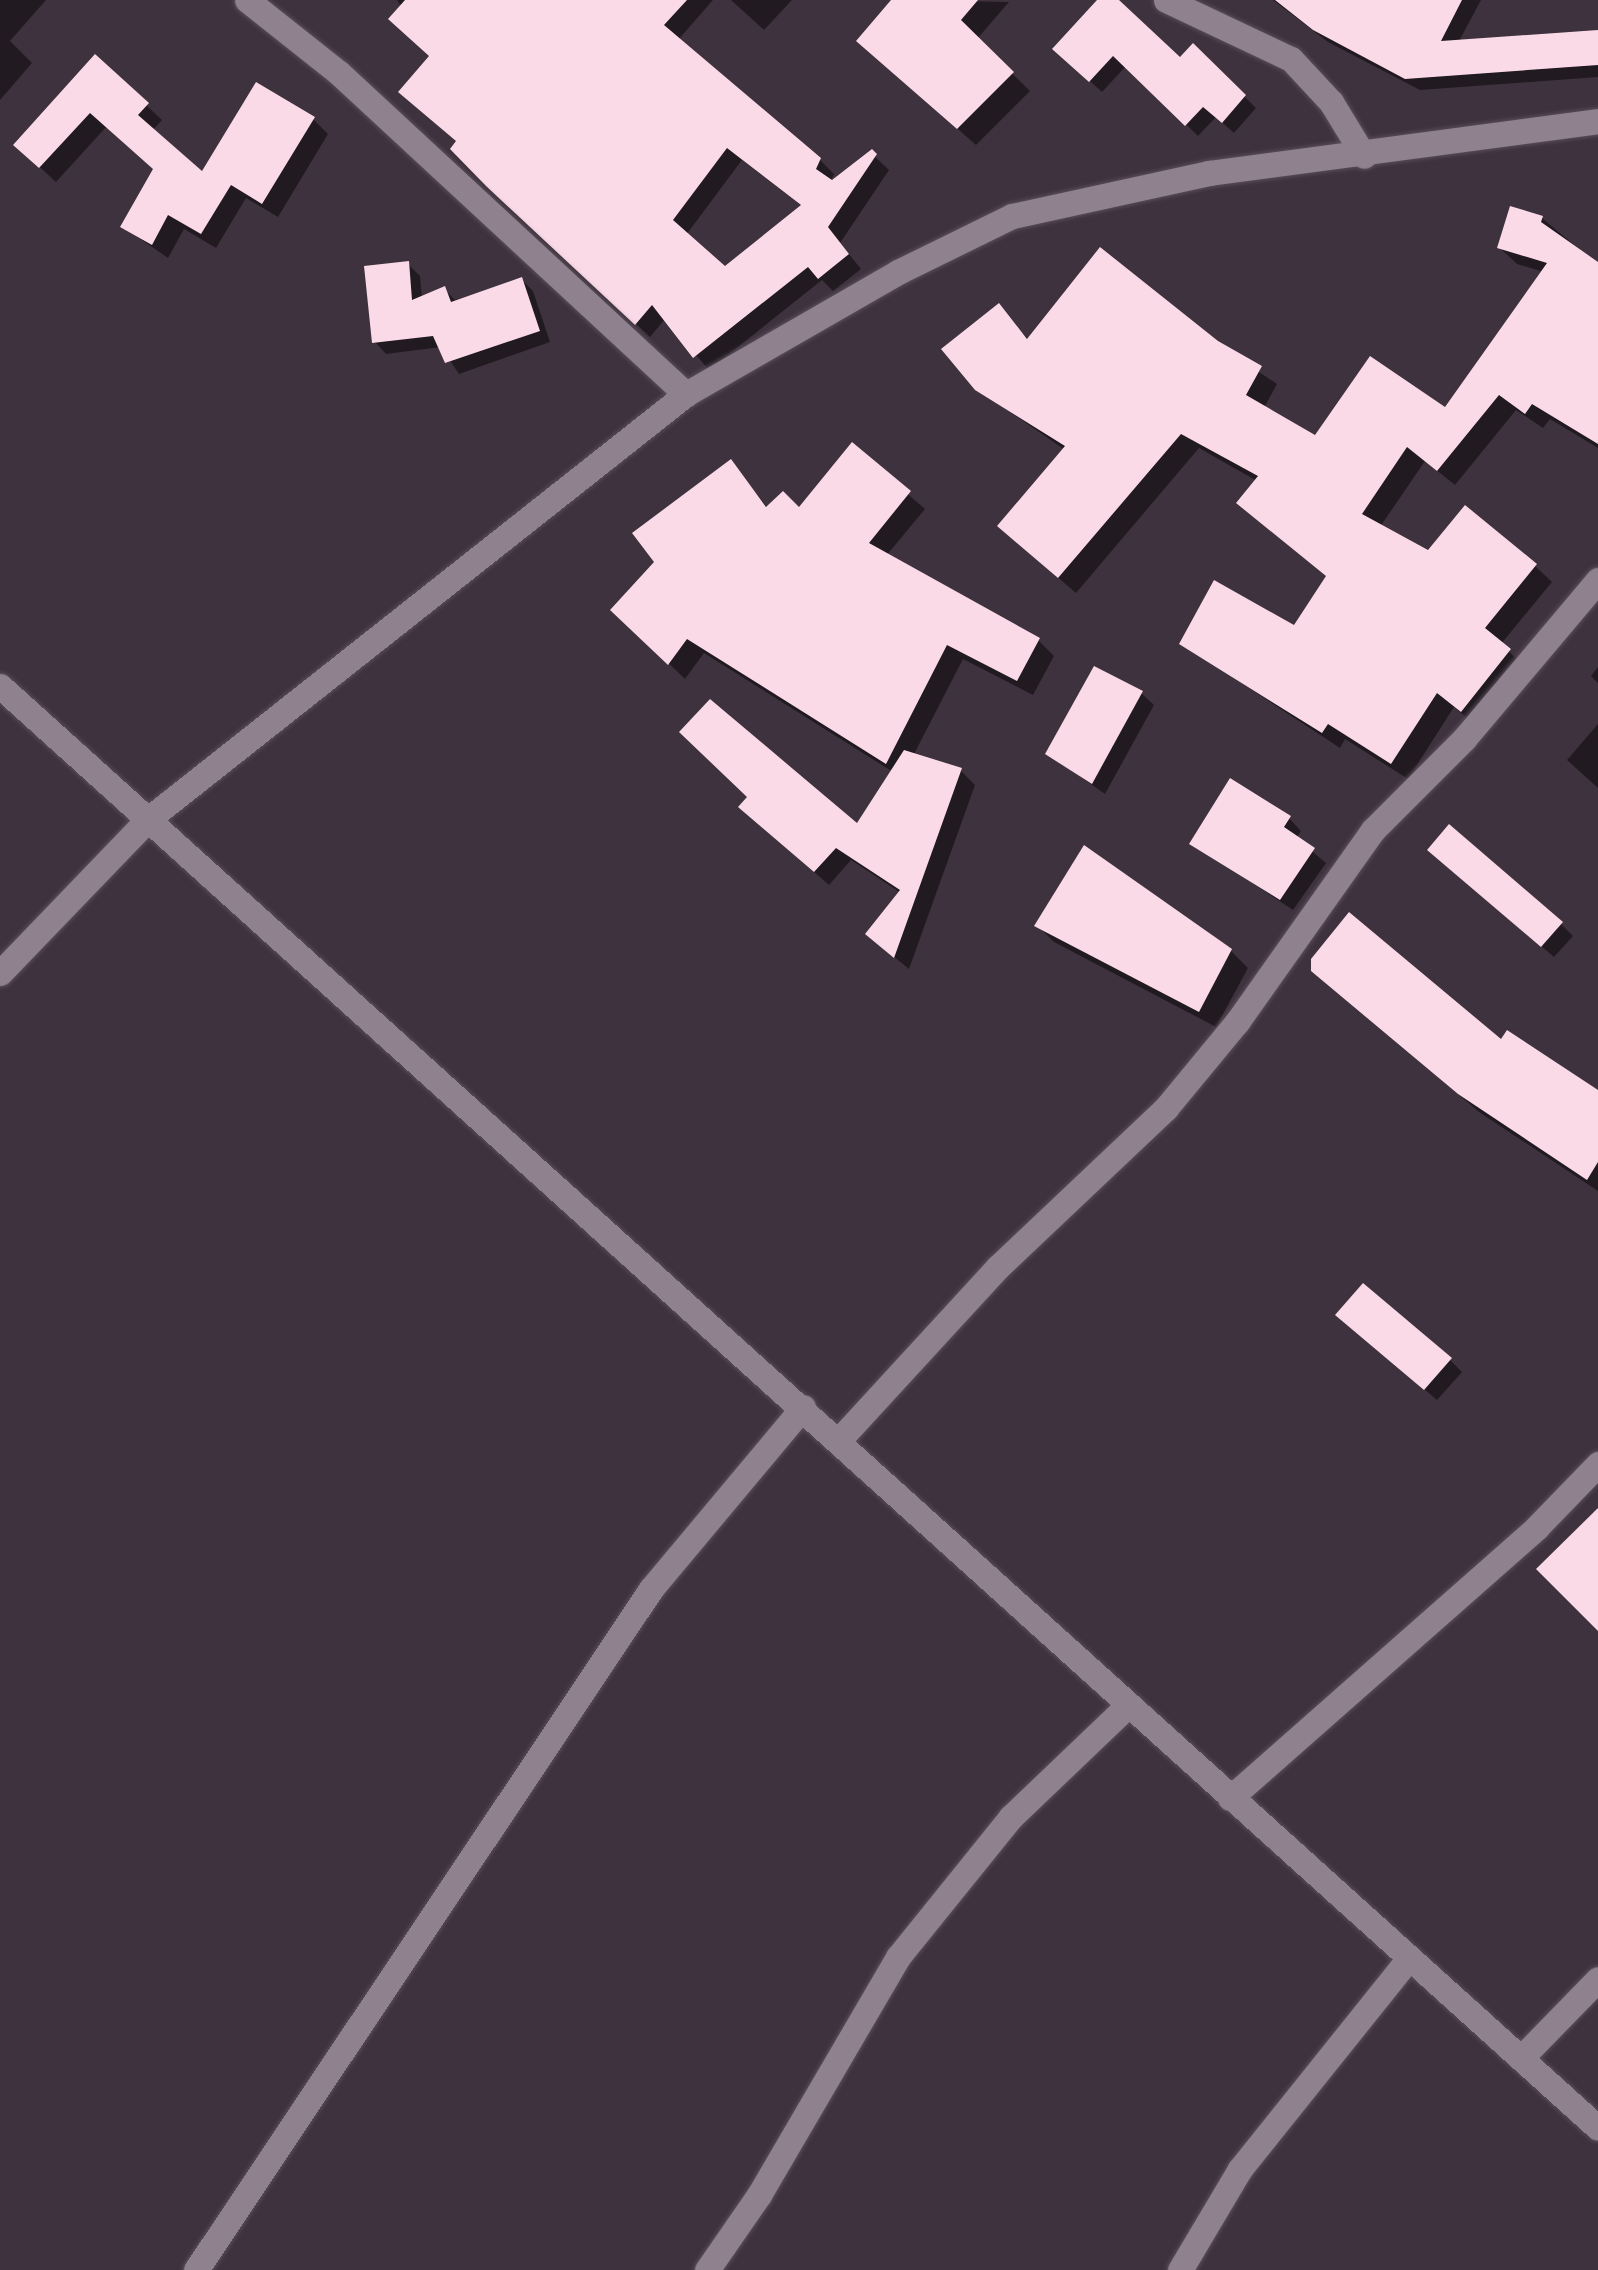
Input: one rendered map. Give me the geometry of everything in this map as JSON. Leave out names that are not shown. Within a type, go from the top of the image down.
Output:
[{"type":"street","points":[[247,0],[339,73],[686,394]]},
{"type":"street","points":[[1166,0],[1291,59],[1331,102],[1364,156]]},
{"type":"street","points":[[0,973],[147,820],[686,394],[898,272],[1012,216],[1112,190],[1364,156],[1417,142],[1598,121]]},
{"type":"street","points":[[838,1441],[998,1267],[1166,1108],[1238,1022],[1373,830],[1464,740],[1598,580]]},
{"type":"street","points":[[0,686],[1598,2128]]},
{"type":"street","points":[[196,2270],[651,1588],[803,1407]]},
{"type":"street","points":[[1230,1798],[1537,1527],[1598,1464]]},
{"type":"street","points":[[708,2270],[759,2196],[898,1957],[1011,1817],[1127,1706]]},
{"type":"street","points":[[1180,2270],[1240,2169],[1409,1958]]},
{"type":"street","points":[[1521,2058],[1598,1979]]},
{"type":"building","points":[[405,0],[687,0],[664,25],[821,158],[816,169],[832,180],[872,149],[877,154],[828,227],[849,254],[818,279],[808,267],[693,358],[652,305],[635,325],[450,149],[456,141],[398,92],[429,56],[388,19]],"holes":[[[727,148],[801,205],[725,266],[673,220]]]},
{"type":"building","points":[[891,0],[978,0],[961,20],[1014,72],[957,129],[856,41]]},
{"type":"building","points":[[1097,0],[1119,0],[1180,57],[1193,43],[1246,95],[1222,123],[1203,107],[1185,126],[1113,56],[1089,82],[1052,49]]},
{"type":"building","points":[[1275,0],[1462,0],[1441,41],[1598,30],[1598,65],[1405,79],[1313,30]]},
{"type":"building","points":[[95,54],[149,103],[138,115],[202,171],[256,82],[315,117],[262,204],[231,185],[201,234],[168,215],[152,245],[120,227],[153,169],[90,113],[39,168],[13,145]]},
{"type":"building","points":[[1510,206],[1543,216],[1541,222],[1598,262],[1598,444],[1532,404],[1525,414],[1499,395],[1437,471],[1407,447],[1362,514],[1428,550],[1465,505],[1537,564],[1485,628],[1511,649],[1461,712],[1437,693],[1391,764],[1328,724],[1322,733],[1179,644],[1214,580],[1294,625],[1326,576],[1236,503],[1258,476],[1181,434],[1058,578],[997,526],[1065,446],[975,390],[941,349],[999,303],[1027,339],[1100,247],[1218,341],[1262,366],[1246,395],[1315,435],[1370,356],[1445,407],[1547,263],[1497,248]]},
{"type":"building","points":[[409,261],[412,300],[445,286],[451,302],[522,277],[540,331],[445,363],[433,336],[372,343],[364,266]]},
{"type":"building","points":[[852,442],[911,491],[869,543],[1040,638],[1017,681],[947,645],[886,764],[687,639],[668,665],[610,610],[654,562],[632,533],[731,459],[766,507],[783,491],[799,507]]},
{"type":"building","points":[[1094,666],[1143,691],[1092,784],[1045,754]]},
{"type":"building","points":[[710,699],[857,823],[904,750],[962,768],[894,958],[865,934],[900,890],[836,848],[814,872],[738,807],[747,797],[679,732]]},
{"type":"building","points":[[1230,778],[1291,816],[1284,827],[1315,848],[1280,900],[1189,844]]},
{"type":"building","points":[[1449,824],[1563,922],[1541,947],[1427,850]]},
{"type":"building","points":[[1084,845],[1232,949],[1199,1012],[1034,926]]},
{"type":"building","points":[[1349,912],[1501,1039],[1507,1030],[1598,1090],[1598,1162],[1587,1180],[1458,1094],[1311,971],[1311,959]]},
{"type":"building","points":[[1363,1283],[1452,1358],[1424,1390],[1335,1315]]},
{"type":"building","points":[[1598,1508],[1598,1631],[1536,1569]]}]
